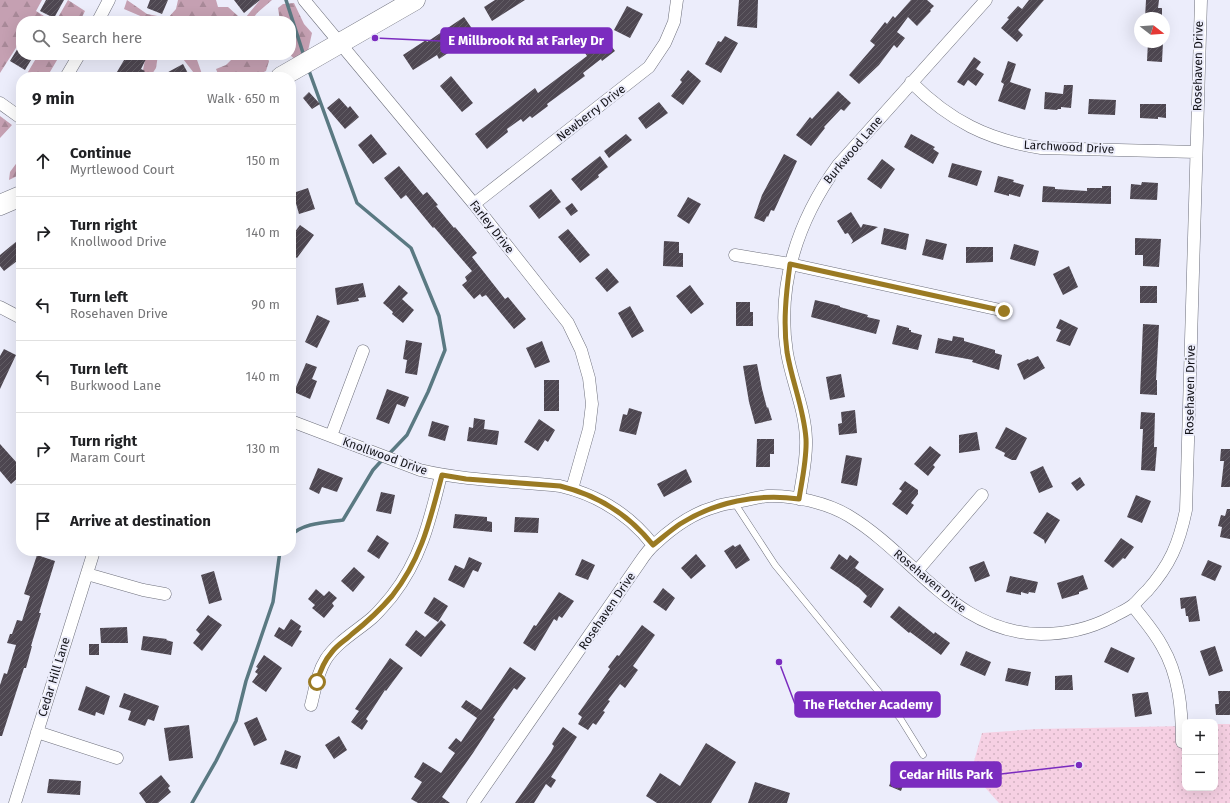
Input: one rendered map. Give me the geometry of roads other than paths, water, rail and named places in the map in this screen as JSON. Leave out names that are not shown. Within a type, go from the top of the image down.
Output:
[{"type":"main road","points":[[290,72],[415,0]]},
{"type":"main road","points":[[0,205],[16,198]]},
{"type":"street","points":[[101,16],[109,0]]},
{"type":"street","name":"Farley Drive","points":[[304,0],[474,204],[568,323],[581,350],[589,378],[592,404],[589,429],[572,489]]},
{"type":"street","name":"Newberry Drive","points":[[474,204],[649,67],[665,43],[674,22],[677,0]]},
{"type":"street","name":"Burkwood Lane","points":[[799,499],[806,439],[802,411],[788,353],[786,335],[786,301],[790,264],[801,228],[824,184],[838,165],[986,0]]},
{"type":"street","name":"Rosehaven Drive","points":[[473,803],[653,545],[679,524],[713,507],[767,496],[783,496],[829,507],[848,515],[868,529],[917,572],[972,616],[999,627],[1031,634],[1070,632],[1094,626],[1132,606],[1158,578],[1176,548],[1186,510],[1200,0]]},
{"type":"street","points":[[69,72],[76,60]]},
{"type":"street","name":"Larchwood Drive","points":[[912,82],[920,91],[952,116],[986,134],[1022,145],[1041,148],[1196,152]]},
{"type":"street","points":[[0,103],[16,114]]},
{"type":"street","points":[[735,255],[790,264],[1004,311]]},
{"type":"street","points":[[0,307],[16,315]]},
{"type":"street","points":[[331,436],[363,351]]},
{"type":"street","name":"Knollwood Drive","points":[[296,423],[420,470],[466,479],[554,486],[572,489],[603,502],[621,513],[646,536],[653,545]]},
{"type":"street","points":[[312,705],[317,682],[326,659],[332,651],[373,617],[392,596],[403,580],[422,544],[430,522],[442,475]]},
{"type":"street","points":[[917,572],[982,495]]},
{"type":"street","name":"Cedar Hill Lane","points":[[16,803],[92,556]]},
{"type":"street","points":[[87,574],[143,590],[165,594]]},
{"type":"street","points":[[1132,606],[1152,630],[1162,646],[1177,683],[1180,704],[1182,742]]},
{"type":"street","points":[[37,732],[117,758]]},
{"type":"lane","points":[[734,502],[776,565],[900,718],[923,755]]},
{"type":"waterway","points":[[286,0],[291,16]]},
{"type":"waterway","points":[[296,31],[304,56]]},
{"type":"waterway","points":[[308,68],[357,203],[411,248],[439,316],[445,350],[428,392],[407,435],[388,455]]},
{"type":"waterway","points":[[296,531],[308,526],[343,520],[373,470],[383,459]]},
{"type":"waterway","points":[[192,803],[216,761],[236,721],[246,681],[273,602],[279,556]]},
{"type":"place","name":"E Millbrook Rd at Farley Dr","points":[[375,38]]},
{"type":"place","name":"The Fletcher Academy","points":[[779,662]]},
{"type":"place","name":"Cedar Hills Park","points":[[1079,765]]}]
